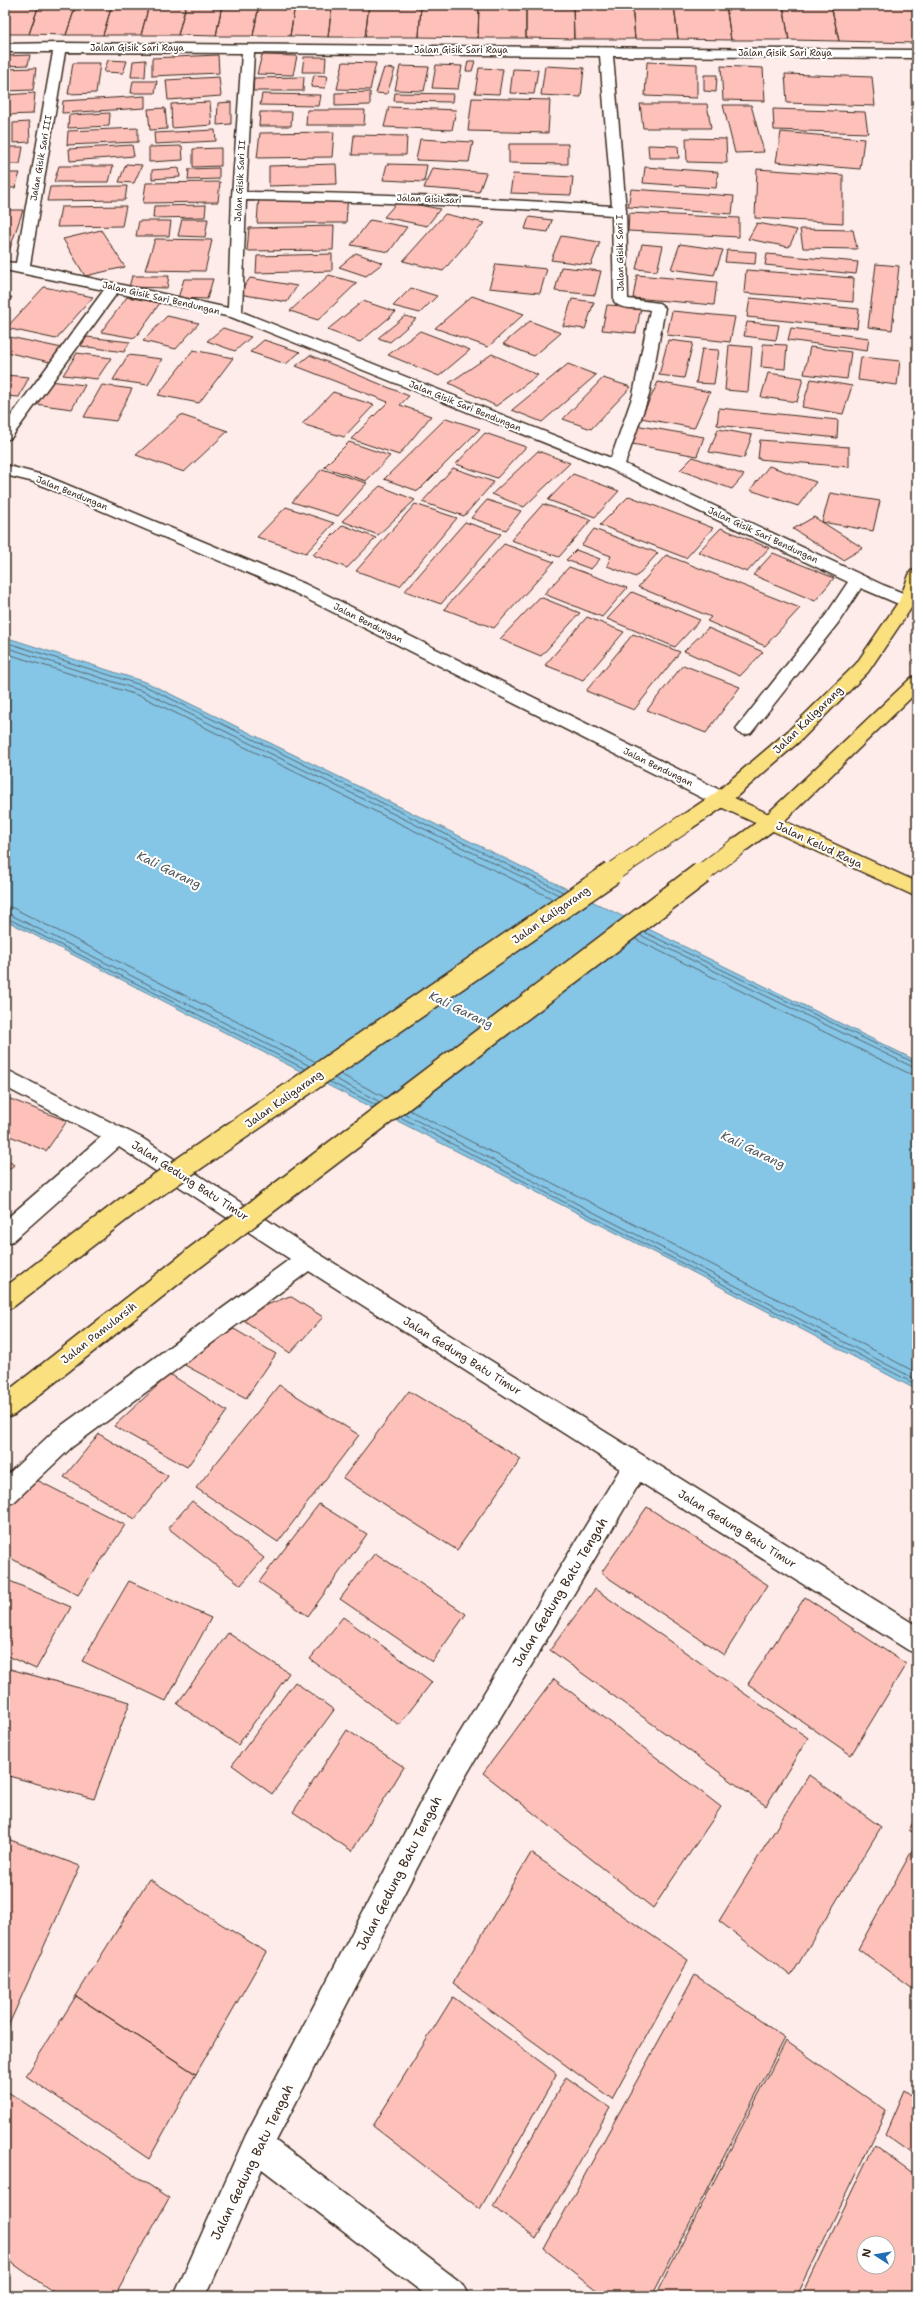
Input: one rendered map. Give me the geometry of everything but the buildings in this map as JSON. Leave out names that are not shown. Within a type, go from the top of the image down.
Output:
[{"type":"main road","name":"Jalan Kaligarang","points":[[5,1300],[133,1202],[721,799],[795,735],[862,668],[907,600],[917,575]]},
{"type":"main road","points":[[771,822],[916,688]]},
{"type":"main road","name":"Jalan Kelud Raya","points":[[721,799],[917,890]]},
{"type":"main road","name":"Jalan Pamularsih","points":[[5,1407],[193,1259],[771,822]]},
{"type":"street","name":"Jalan Gisik Sari Raya","points":[[5,48],[60,47],[917,54]]},
{"type":"street","name":"Jalan Gisik Sari III","points":[[22,268],[60,47]]},
{"type":"street","name":"Jalan Gisik Sari II","points":[[235,314],[239,196],[248,49]]},
{"type":"street","name":"Jalan Gisik Sari I","points":[[606,51],[619,211],[621,301],[626,303],[652,305],[658,308],[641,395],[616,466]]},
{"type":"street","name":"Jalan Gisiksari","points":[[239,196],[397,198],[619,211]]},
{"type":"street","name":"Jalan Gisik Sari Bendungan","points":[[5,266],[22,268],[114,287],[235,314],[616,466],[858,580],[907,600]]},
{"type":"street","points":[[5,435],[114,287]]},
{"type":"street","name":"Jalan Bendungan","points":[[5,470],[40,479],[299,588],[721,799]]},
{"type":"street","points":[[745,729],[832,619],[858,580]]},
{"type":"street","name":"Jalan Gedung Batu Timur","points":[[5,1077],[118,1135],[308,1259],[917,1641]]},
{"type":"street","points":[[5,1234],[118,1135]]},
{"type":"street","points":[[5,1494],[63,1439],[308,1259]]},
{"type":"street","name":"Jalan Gedung Batu Tengah","points":[[190,2296],[257,2146],[448,1779],[636,1466]]},
{"type":"street","points":[[257,2146],[452,2296]]},
{"type":"water","name":"Kali Garang","points":[[5,637],[148,683],[917,1061],[917,1390],[683,1267],[5,920]]}]
